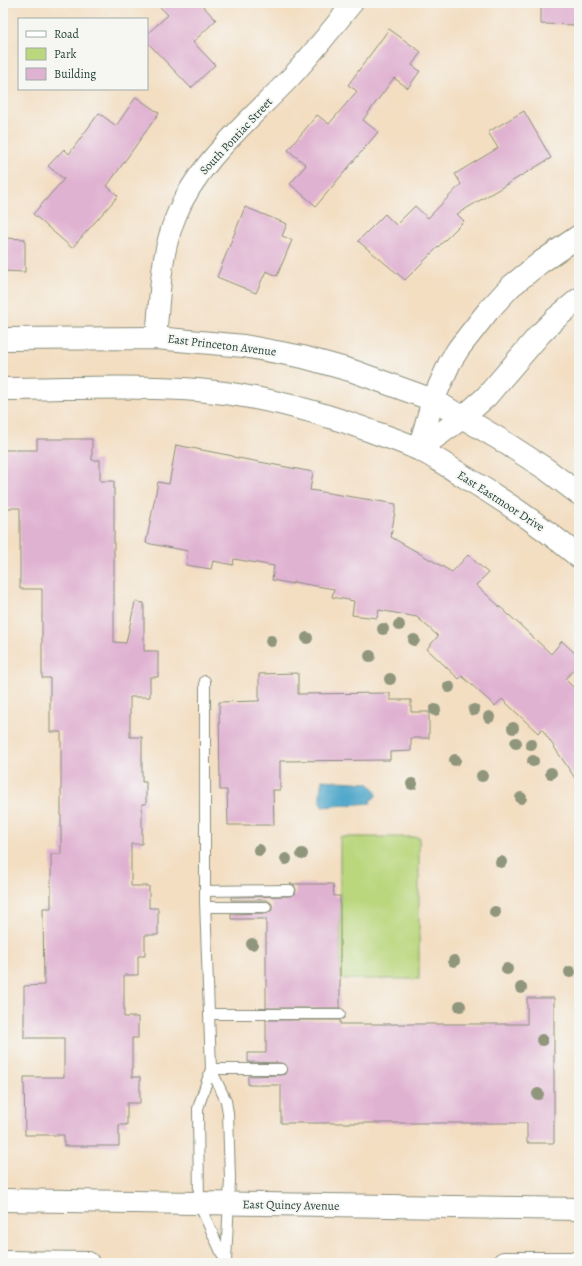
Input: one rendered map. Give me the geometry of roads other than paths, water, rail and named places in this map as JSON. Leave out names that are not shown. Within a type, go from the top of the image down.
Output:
[{"type":"main road","points":[[419,449],[433,400],[450,362],[478,322],[520,279],[579,236]]},
{"type":"main road","points":[[419,449],[462,418],[486,397],[540,334],[579,299]]},
{"type":"main road","name":"East Princeton Avenue","points":[[3,339],[156,338],[244,346],[303,357],[366,375],[433,400]]},
{"type":"main road","points":[[3,390],[137,388],[183,389],[237,395],[289,405],[313,412],[352,424],[419,449]]},
{"type":"main road","points":[[433,400],[501,440],[579,494]]},
{"type":"main road","name":"East Eastmoor Drive","points":[[419,449],[509,505],[551,535],[579,558]]},
{"type":"main road","name":"East Quincy Avenue","points":[[3,1200],[579,1209]]},
{"type":"main road","points":[[3,1215],[63,1201]]},
{"type":"main road","points":[[3,1262],[88,1263]]},
{"type":"main road","points":[[504,1263],[579,1263]]},
{"type":"street","name":"South Pontiac Street","points":[[156,338],[165,252],[176,216],[193,185],[210,162],[233,136],[295,73],[353,3]]},
{"type":"lane","points":[[206,681],[206,907],[211,1069],[198,1109],[199,1204],[226,1263]]},
{"type":"lane","points":[[206,891],[290,890]]},
{"type":"lane","points":[[206,907],[266,907]]},
{"type":"lane","points":[[209,1014],[340,1014]]},
{"type":"lane","points":[[211,1069],[281,1069]]},
{"type":"lane","points":[[211,1069],[228,1107],[230,1178],[226,1263]]},
{"type":"water","points":[[322,780],[369,783],[375,790],[376,796],[370,800],[371,803],[322,807],[320,794]]}]
